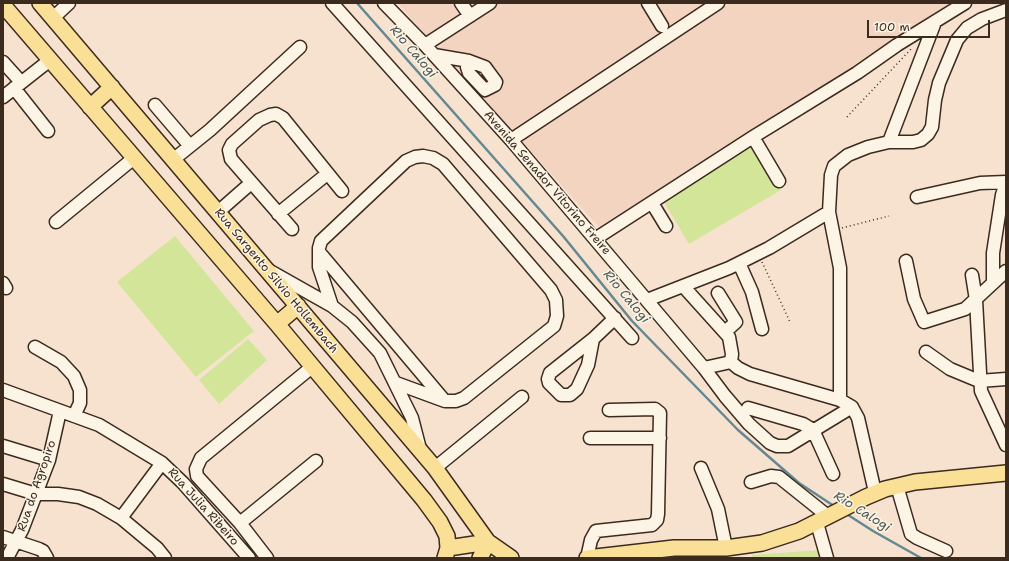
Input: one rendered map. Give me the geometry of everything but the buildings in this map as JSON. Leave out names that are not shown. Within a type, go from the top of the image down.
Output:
[{"type":"main road","name":"Rua Sargento Silvio Hollembach","points":[[40,3],[435,468],[488,542],[511,558]]},
{"type":"main road","points":[[4,6],[277,324],[424,500],[440,522],[447,536],[447,553],[488,542]]},
{"type":"main road","points":[[90,107],[112,87]]},
{"type":"main road","points":[[277,324],[298,306]]},
{"type":"main road","points":[[587,558],[674,548],[726,548],[762,543],[831,515],[876,492],[915,482],[1006,473]]},
{"type":"main road","points":[[480,558],[488,542]]},
{"type":"street","points":[[53,18],[69,3]]},
{"type":"street","points":[[332,3],[632,338]]},
{"type":"street","name":"Avenida Senador Vitorino Freire","points":[[384,3],[425,45],[511,140],[750,424],[770,443],[782,447],[788,446],[813,430]]},
{"type":"street","points":[[461,3],[470,16]]},
{"type":"street","points":[[425,45],[490,3]]},
{"type":"street","points":[[648,3],[662,26]]},
{"type":"street","points":[[511,140],[718,3]]},
{"type":"street","points":[[595,239],[752,137],[856,73],[897,45],[965,3]]},
{"type":"street","points":[[840,400],[840,268],[829,212],[830,187],[834,166],[848,155],[868,147],[889,142],[913,142],[921,140],[928,134],[932,126],[935,100],[939,83],[957,40],[967,28],[982,19],[1006,10]]},
{"type":"street","points":[[889,142],[935,22]]},
{"type":"street","points":[[174,159],[300,47]]},
{"type":"street","points":[[434,55],[469,61]]},
{"type":"street","points":[[3,97],[50,60]]},
{"type":"street","points":[[3,62],[48,131]]},
{"type":"street","points":[[155,105],[190,146]]},
{"type":"street","points":[[292,230],[231,160],[229,150],[232,144],[259,120],[276,114],[283,118],[342,192]]},
{"type":"street","points":[[752,137],[779,181]]},
{"type":"street","points":[[332,306],[321,278],[319,266],[320,244],[331,230],[406,161],[415,157],[423,156],[433,158],[443,164],[551,290],[556,300],[558,316],[554,326],[464,398],[456,401],[445,401],[396,383]]},
{"type":"street","points":[[56,222],[134,158]]},
{"type":"street","points":[[278,214],[327,174]]},
{"type":"street","points":[[218,212],[251,183]]},
{"type":"street","points":[[917,197],[980,183],[1006,183],[1002,195],[993,253],[993,283]]},
{"type":"street","points":[[652,203],[666,226]]},
{"type":"street","points":[[647,300],[739,263],[829,212]]},
{"type":"street","points":[[320,252],[445,401]]},
{"type":"street","points":[[906,261],[914,299],[924,322],[965,309],[1006,271]]},
{"type":"street","points":[[739,263],[752,292],[762,329]]},
{"type":"street","points":[[266,269],[332,306],[352,322],[380,353],[412,418],[421,452]]},
{"type":"street","points":[[972,275],[976,300],[979,381],[981,391],[1006,445]]},
{"type":"street","points":[[683,286],[729,337],[732,354],[731,362]]},
{"type":"street","points":[[718,293],[736,322],[725,332]]},
{"type":"street","points":[[593,339],[588,365],[577,389],[570,395],[561,395],[549,383],[549,375],[593,339],[615,318]]},
{"type":"street","points":[[35,346],[61,362],[74,376],[80,390],[80,403],[74,416]]},
{"type":"street","points":[[926,352],[950,369],[979,381],[1006,379]]},
{"type":"street","points":[[731,362],[738,368],[750,374],[840,400],[852,407],[862,427],[876,492]]},
{"type":"street","points":[[704,368],[731,362]]},
{"type":"street","points":[[267,558],[240,523],[198,476],[196,469],[201,458],[312,367]]},
{"type":"street","name":"Rua Julia Ribeiro","points":[[3,390],[99,425],[162,464],[183,483],[249,558]]},
{"type":"street","points":[[435,468],[522,397]]},
{"type":"street","points":[[813,430],[852,407]]},
{"type":"street","points":[[748,408],[803,424],[813,430],[833,474]]},
{"type":"street","points":[[587,558],[591,540],[596,531],[652,525],[657,520],[661,416],[658,410],[655,409],[609,410]]},
{"type":"street","name":"Rua do Agropiro","points":[[7,558],[22,530],[36,494],[48,460],[60,411]]},
{"type":"street","points":[[590,438],[660,438]]},
{"type":"street","points":[[3,446],[48,460]]},
{"type":"street","points":[[240,523],[316,461]]},
{"type":"street","points":[[121,518],[162,464]]},
{"type":"street","points":[[701,468],[718,509],[726,548]]},
{"type":"street","points":[[751,482],[771,476],[779,477],[831,515],[827,558]]},
{"type":"street","points":[[3,484],[36,494],[58,494],[79,497],[97,504],[121,518],[157,548],[165,558]]},
{"type":"street","points":[[897,486],[911,534],[946,551]]},
{"type":"street","points":[[3,537],[39,549],[43,551],[47,558]]},
{"type":"path","points":[[847,117],[913,47]]},
{"type":"path","points":[[832,231],[889,216]]},
{"type":"path","points":[[757,254],[770,277],[790,322]]},
{"type":"shaded area","points":[[397,3],[956,3],[599,227]]},
{"type":"green space","points":[[753,145],[781,190],[689,244],[664,202]]},
{"type":"green space","points":[[175,236],[254,331],[196,377],[117,282]]},
{"type":"green space","points":[[248,339],[267,360],[219,404],[199,380]]},
{"type":"green space","points":[[821,550],[823,558],[752,558],[752,555]]},
{"type":"waterway","name":"Rio Calogi","points":[[357,3],[563,236],[632,321],[738,430],[799,483],[834,506]]},
{"type":"waterway","name":"Rio Calogi","points":[[845,513],[873,531],[921,558]]}]
